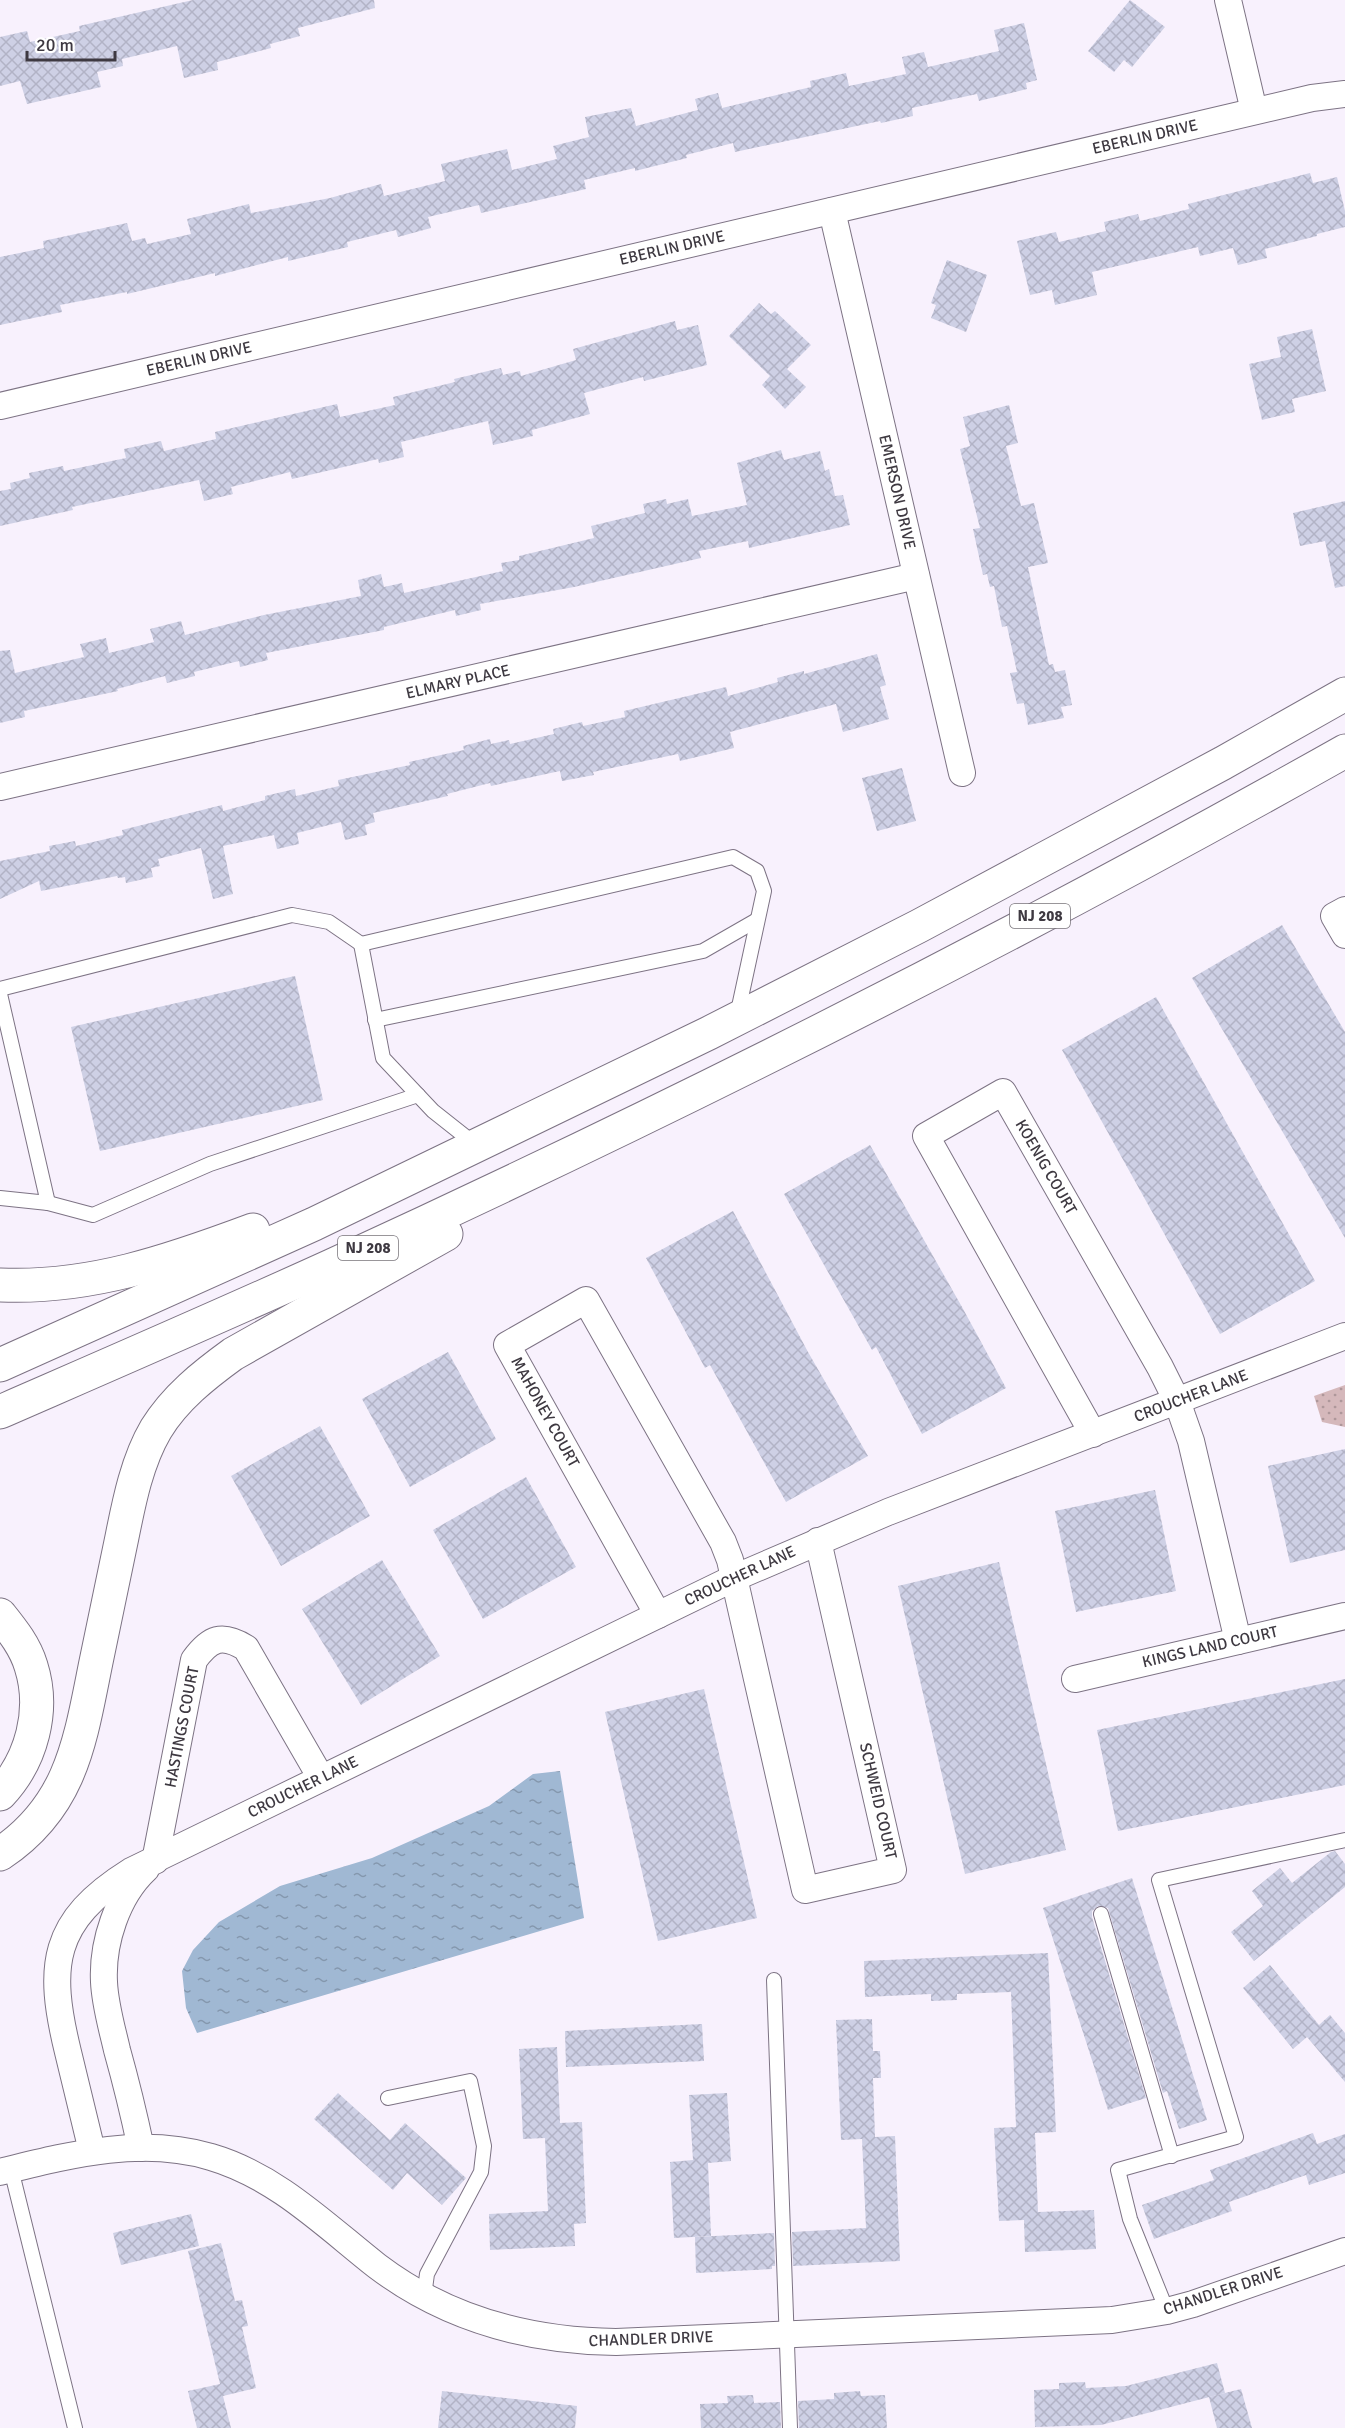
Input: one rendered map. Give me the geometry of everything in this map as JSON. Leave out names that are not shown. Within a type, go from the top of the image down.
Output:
[{"type":"highway","name":"NJ 208","points":[[0,1365],[293,1234],[709,1033],[919,926],[1223,763],[1345,694]]},
{"type":"highway","name":"NJ 208","points":[[0,1412],[328,1267],[732,1074],[950,964],[1345,751]]},
{"type":"highway","points":[[0,1854],[17,1843],[47,1812],[66,1779],[81,1740],[128,1505],[155,1430],[176,1402],[202,1377],[233,1354],[732,1074]]},
{"type":"highway","points":[[0,1286],[64,1284],[152,1266],[470,1150]]},
{"type":"highway","points":[[0,1615],[17,1635],[31,1665],[36,1696],[35,1727],[25,1759],[0,1794]]},
{"type":"street","points":[[1228,0],[1254,111]]},
{"type":"street","name":"EBERLIN DRIVE","points":[[0,406],[1254,111],[1312,98],[1345,94]]},
{"type":"street","name":"EMERSON DRIVE","points":[[832,210],[962,772]]},
{"type":"street","name":"ELMARY PLACE","points":[[0,787],[916,576]]},
{"type":"street","points":[[1345,910],[1334,916],[1345,935]]},
{"type":"street","name":"KOENIG COURT","points":[[1093,1434],[926,1136],[1003,1092],[1160,1367],[1177,1401],[1191,1441],[1238,1641]]},
{"type":"street","name":"MAHONEY COURT","points":[[658,1615],[507,1345],[586,1300],[723,1542],[734,1578]]},
{"type":"street","name":"CROUCHER LANE","points":[[92,2151],[59,2014],[56,1985],[59,1955],[70,1928],[87,1905],[106,1887],[131,1871],[734,1578],[818,1541],[1345,1336]]},
{"type":"street","name":"SCHWEID COURT","points":[[734,1578],[805,1890],[894,1870],[818,1541]]},
{"type":"street","name":"KINGS LAND COURT","points":[[1076,1679],[1345,1616]]},
{"type":"street","name":"HASTINGS COURT","points":[[155,1861],[194,1660],[204,1647],[216,1640],[232,1639],[246,1648],[321,1778]]},
{"type":"street","name":"CROUCHER LANE","points":[[141,2148],[109,2015],[104,1983],[105,1954],[112,1926],[123,1900],[137,1878],[155,1861]]},
{"type":"street","name":"CHANDLER DRIVE","points":[[6,2171],[92,2151],[141,2148],[209,2157],[239,2167],[268,2181],[380,2267],[424,2296],[456,2312],[496,2326],[536,2336],[575,2341],[616,2342],[1112,2320],[1167,2311],[1345,2251]]},
{"type":"lane","points":[[361,944],[734,857],[757,871],[764,891],[737,1017]]},
{"type":"lane","points":[[48,1203],[0,991],[292,915],[329,922],[361,944],[383,1058],[470,1150]]},
{"type":"lane","points":[[375,1020],[703,951],[757,920]]},
{"type":"lane","points":[[0,1198],[48,1203],[93,1215],[210,1164],[418,1095]]},
{"type":"lane","points":[[1167,2311],[1130,2219],[1118,2170],[1236,2137],[1159,1880],[1345,1840]]},
{"type":"lane","points":[[1101,1914],[1172,2156]]},
{"type":"lane","points":[[774,1980],[790,2428]]},
{"type":"lane","points":[[388,2098],[470,2081],[484,2146],[481,2172],[427,2274],[424,2296]]},
{"type":"lane","points":[[6,2171],[75,2428]]},
{"type":"shaded area","points":[[1345,1385],[1345,1427],[1322,1422],[1314,1396]]},
{"type":"water","points":[[560,1771],[584,1918],[197,2033],[186,2008],[182,1971],[193,1950],[219,1922],[280,1886],[372,1858],[489,1806],[533,1774]]},
{"type":"building","points":[[193,0],[374,0],[375,8],[298,28],[300,36],[270,44],[271,48],[217,62],[218,70],[184,78],[177,46],[122,59],[123,66],[97,72],[101,87],[27,104],[20,81],[0,86],[0,37],[27,31],[30,42],[80,31],[79,26]]},
{"type":"building","points":[[1130,0],[1165,27],[1132,67],[1124,60],[1114,72],[1088,51]]},
{"type":"building","points":[[1024,23],[1037,80],[1026,83],[1027,89],[979,101],[977,94],[912,108],[913,116],[735,152],[733,143],[635,171],[635,168],[584,180],[586,189],[481,213],[479,205],[428,217],[431,228],[398,237],[396,230],[347,242],[348,247],[288,261],[288,257],[215,276],[215,273],[127,294],[127,292],[60,305],[62,312],[0,325],[0,257],[44,248],[43,241],[127,223],[132,241],[145,238],[147,244],[191,234],[187,219],[249,204],[251,213],[330,198],[381,184],[384,196],[445,181],[441,164],[507,149],[512,170],[557,159],[553,146],[589,137],[585,117],[631,108],[636,126],[698,110],[695,99],[718,93],[722,108],[811,87],[810,81],[846,73],[849,86],[906,74],[902,57],[924,52],[928,67],[999,51],[994,30]]},
{"type":"building","points":[[1310,173],[1313,183],[1337,177],[1345,211],[1345,227],[1265,249],[1267,258],[1238,265],[1233,248],[1200,256],[1198,247],[1092,272],[1097,295],[1055,305],[1052,290],[1030,295],[1017,241],[1056,232],[1059,242],[1106,231],[1104,222],[1138,214],[1140,221],[1189,209],[1188,204]]},
{"type":"building","points":[[947,260],[987,275],[966,332],[931,318],[936,305],[931,303]]},
{"type":"building","points":[[759,303],[771,314],[775,311],[811,345],[787,369],[806,387],[785,409],[762,385],[770,376],[729,336]]},
{"type":"building","points":[[675,321],[677,330],[698,325],[707,365],[644,381],[643,377],[584,393],[590,414],[532,430],[533,436],[493,445],[488,421],[401,442],[404,457],[379,463],[378,459],[292,479],[290,472],[231,487],[233,494],[204,501],[199,480],[72,507],[73,510],[0,526],[0,491],[11,489],[10,483],[30,478],[29,473],[63,466],[64,471],[126,458],[124,449],[161,441],[164,451],[216,439],[215,432],[337,404],[340,417],[395,405],[393,397],[501,368],[503,375],[520,371],[521,376],[576,360],[573,349]]},
{"type":"building","points":[[1312,329],[1326,391],[1292,399],[1295,412],[1262,420],[1249,364],[1281,357],[1277,337]]},
{"type":"building","points":[[1009,405],[1018,443],[1006,446],[1021,506],[1034,503],[1048,563],[1028,567],[1049,665],[1053,664],[1055,672],[1065,670],[1072,705],[1061,707],[1064,718],[1028,725],[1024,703],[1017,704],[1010,673],[1017,672],[1007,626],[1002,627],[994,586],[990,587],[987,574],[983,575],[973,529],[980,528],[960,449],[970,446],[963,417]]},
{"type":"building","points":[[781,450],[784,460],[820,451],[825,471],[829,469],[835,496],[843,495],[850,525],[749,548],[748,541],[699,551],[701,558],[574,587],[480,604],[481,610],[456,616],[455,610],[384,627],[384,630],[266,653],[268,660],[240,667],[239,661],[194,672],[195,676],[167,683],[165,676],[117,689],[118,691],[24,711],[25,717],[0,723],[0,651],[10,650],[15,673],[84,657],[80,644],[106,638],[109,653],[154,642],[150,629],[181,621],[185,635],[264,615],[361,596],[358,580],[381,574],[384,587],[402,583],[404,593],[503,571],[501,563],[519,560],[519,556],[594,538],[591,526],[645,513],[643,504],[666,499],[667,504],[688,499],[692,516],[747,505],[737,463]]},
{"type":"building","points":[[1345,501],[1345,586],[1335,588],[1325,541],[1300,546],[1293,513]]},
{"type":"building","points":[[877,654],[886,685],[880,687],[889,719],[843,732],[836,704],[730,732],[734,748],[680,761],[678,754],[562,781],[560,771],[491,786],[490,783],[447,794],[448,796],[373,813],[375,822],[365,825],[367,835],[345,840],[341,822],[297,833],[299,844],[277,849],[274,835],[223,846],[233,894],[213,899],[201,848],[158,859],[160,866],[151,868],[153,877],[126,883],[125,877],[118,878],[117,876],[41,891],[39,881],[0,899],[0,861],[50,851],[49,846],[75,841],[76,846],[123,835],[122,830],[222,805],[223,811],[265,800],[265,796],[295,789],[296,796],[339,786],[338,780],[410,765],[409,762],[464,750],[463,746],[490,739],[491,744],[509,740],[510,744],[554,734],[553,729],[582,722],[583,726],[625,717],[624,711],[726,687],[728,696],[778,682],[777,678],[804,671],[804,674]]},
{"type":"building","points":[[902,768],[916,821],[877,831],[862,778]]},
{"type":"building","points":[[1282,925],[1345,1032],[1345,1238],[1192,978]]},
{"type":"building","points":[[295,976],[323,1100],[100,1151],[71,1027]]},
{"type":"building","points":[[1156,997],[1315,1281],[1220,1334],[1062,1050]]},
{"type":"building","points":[[870,1145],[1006,1388],[922,1434],[876,1347],[872,1350],[784,1194]]},
{"type":"building","points":[[733,1211],[808,1352],[868,1456],[786,1502],[710,1365],[705,1368],[646,1258]]},
{"type":"building","points":[[448,1352],[496,1439],[410,1487],[362,1399]]},
{"type":"building","points":[[320,1426],[370,1516],[281,1566],[231,1476]]},
{"type":"building","points":[[1345,1449],[1345,1550],[1290,1563],[1268,1466]]},
{"type":"building","points":[[526,1477],[576,1567],[483,1619],[433,1530]]},
{"type":"building","points":[[1155,1490],[1176,1591],[1076,1612],[1055,1511]]},
{"type":"building","points":[[382,1560],[440,1656],[361,1705],[302,1609]]},
{"type":"building","points":[[999,1562],[1066,1850],[965,1874],[898,1586]]},
{"type":"building","points":[[1345,1679],[1345,1785],[1118,1831],[1097,1730]]},
{"type":"building","points":[[704,1689],[757,1918],[658,1941],[605,1712]]},
{"type":"building","points":[[1335,1851],[1345,1864],[1345,1887],[1254,1961],[1231,1932],[1263,1906],[1252,1891],[1280,1868],[1292,1883]]},
{"type":"building","points":[[1132,1878],[1207,2120],[1179,2129],[1167,2091],[1163,2093],[1108,1908],[1098,1906],[1092,1911],[1092,1917],[1146,2098],[1108,2110],[1043,1908]]},
{"type":"building","points":[[1048,1953],[1056,2132],[1035,2133],[1038,2212],[1094,2210],[1096,2249],[1025,2252],[1024,2220],[999,2221],[994,2128],[1016,2127],[1011,1992],[957,1994],[957,2000],[931,2001],[931,1994],[865,1997],[864,1961]]},
{"type":"building","points":[[1270,1965],[1319,2025],[1330,2015],[1345,2033],[1345,2082],[1307,2037],[1293,2049],[1243,1988]]},
{"type":"building","points":[[872,2019],[873,2051],[880,2051],[881,2078],[873,2078],[875,2137],[895,2136],[900,2261],[793,2266],[792,2232],[866,2228],[862,2139],[841,2140],[836,2020]]},
{"type":"building","points":[[702,2024],[704,2061],[566,2067],[565,2031]]},
{"type":"building","points":[[557,2047],[560,2123],[582,2122],[586,2223],[574,2224],[575,2246],[490,2250],[489,2214],[548,2211],[545,2138],[523,2139],[519,2049]]},
{"type":"building","points":[[338,2093],[390,2140],[405,2123],[466,2178],[442,2205],[407,2173],[393,2190],[314,2119]]},
{"type":"building","points":[[727,2093],[731,2161],[708,2163],[711,2236],[674,2238],[670,2162],[693,2160],[689,2095]]},
{"type":"building","points":[[1313,2133],[1317,2144],[1345,2134],[1345,2173],[1309,2185],[1306,2175],[1229,2202],[1232,2211],[1154,2239],[1142,2205],[1214,2180],[1210,2170]]},
{"type":"building","points":[[191,2214],[199,2246],[121,2265],[113,2233]]},
{"type":"building","points":[[774,2233],[775,2266],[772,2266],[772,2269],[696,2273],[695,2237]]},
{"type":"building","points":[[221,2243],[235,2301],[242,2300],[248,2326],[242,2327],[256,2388],[223,2396],[231,2428],[197,2428],[188,2391],[220,2384],[188,2251]]},
{"type":"building","points":[[1217,2363],[1225,2393],[1101,2425],[1035,2427],[1034,2390],[1059,2389],[1059,2383],[1085,2382],[1086,2388],[1126,2386]]},
{"type":"building","points":[[1241,2389],[1252,2428],[1217,2428],[1209,2397]]},
{"type":"building","points":[[442,2391],[577,2406],[575,2428],[438,2428]]},
{"type":"building","points":[[860,2391],[861,2396],[885,2395],[887,2428],[799,2428],[798,2401],[834,2399],[834,2393]]},
{"type":"building","points":[[753,2395],[754,2403],[780,2402],[781,2428],[701,2428],[700,2404],[728,2403],[727,2396]]}]
